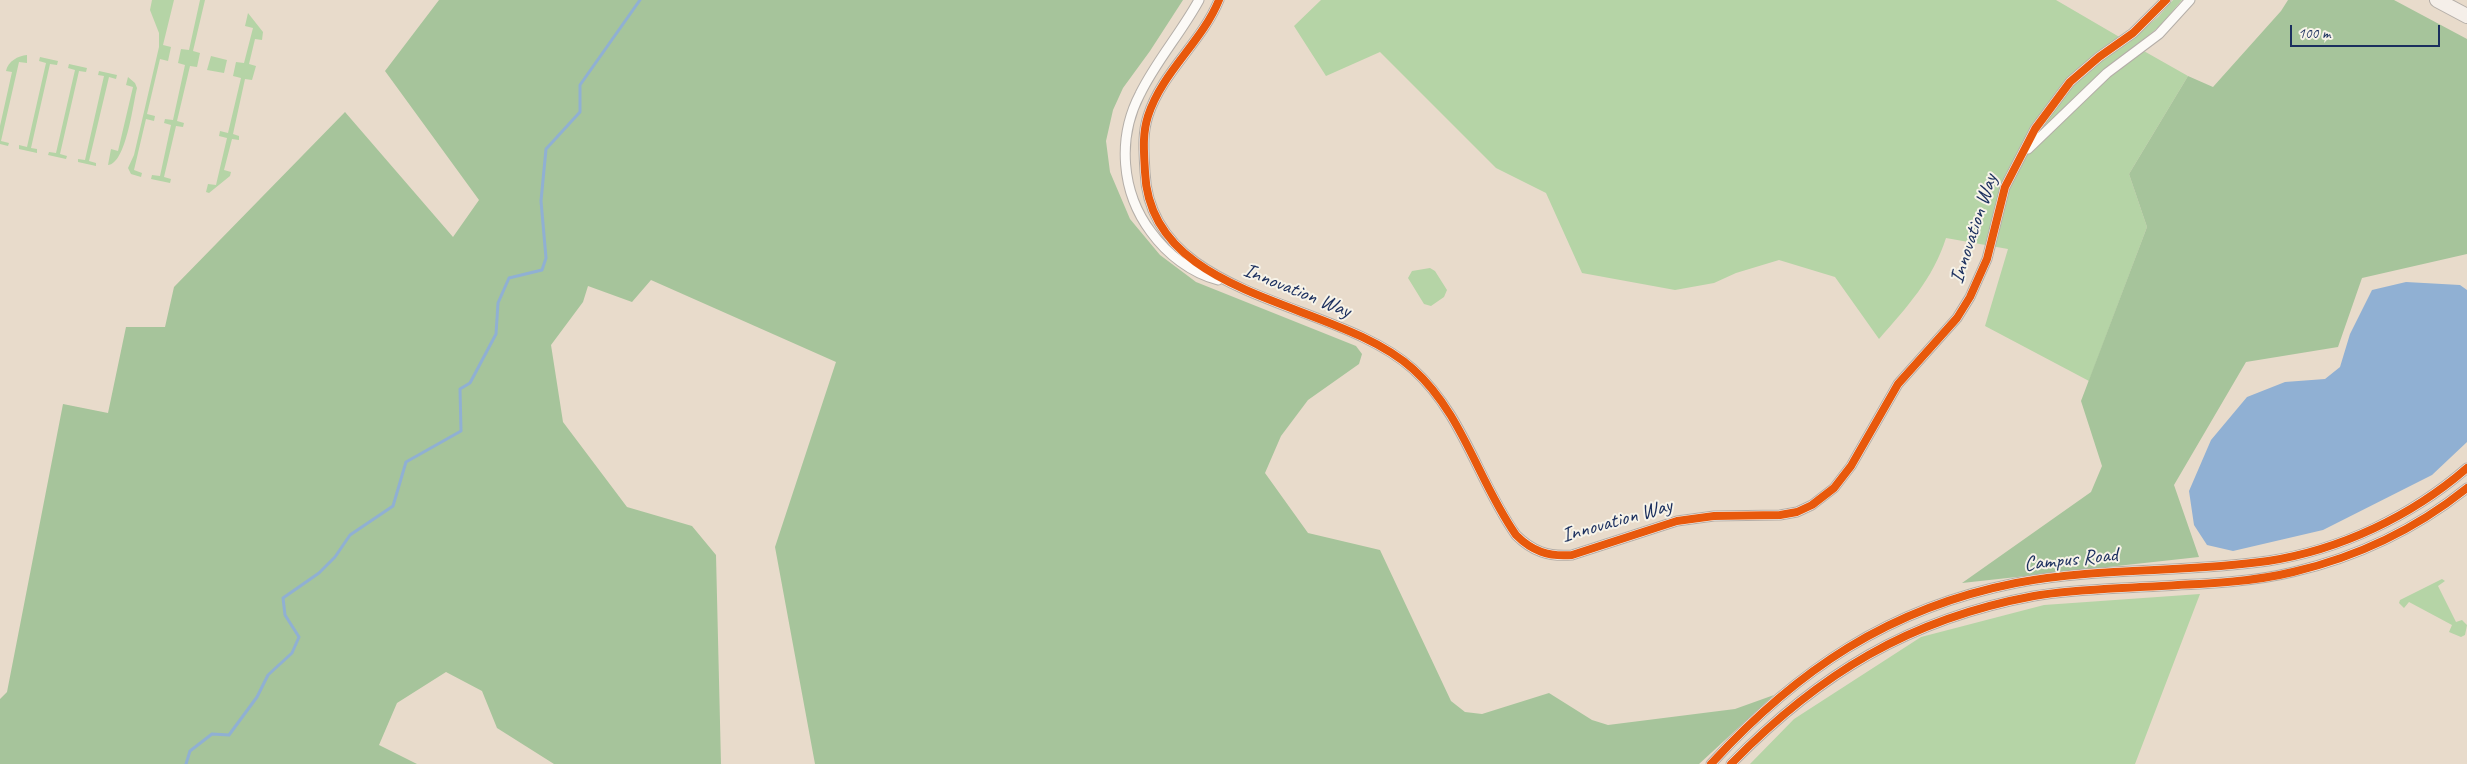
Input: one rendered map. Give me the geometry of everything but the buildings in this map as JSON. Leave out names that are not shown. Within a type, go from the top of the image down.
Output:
[{"type":"main road","points":[[2437,0],[2467,16]]},
{"type":"street","name":"Innovation Way","points":[[1199,0],[1138,96],[1124,143],[1126,175],[1137,208],[1160,244],[1184,264],[1205,276],[1232,284],[1378,343],[1412,368],[1433,389],[1456,421],[1516,535],[1526,545],[1538,552],[1550,555],[1572,555],[1678,521],[1714,516],[1780,515],[1798,512],[1812,505],[1834,488],[1851,466],[1898,384],[1957,318],[1970,297],[1987,259],[2005,186],[2036,129],[2057,99],[2080,73],[2133,33],[2166,0]]},
{"type":"street","name":"Innovation Way","points":[[1219,0],[1190,48],[1156,97],[1148,115],[1143,138],[1143,150],[1148,197],[1156,219],[1181,251],[1232,284]]},
{"type":"street","name":"Innovation Way","points":[[2019,158],[2092,87],[2159,34],[2190,0]]},
{"type":"street","points":[[2080,73],[2092,87]]},
{"type":"street","name":"Campus Road","points":[[1711,764],[1774,700],[1807,674],[1850,646],[1920,612],[1985,590],[2066,576],[2236,564],[2300,554],[2364,533],[2397,516],[2444,486],[2467,468]]},
{"type":"street","name":"Campus Road","points":[[1731,764],[1768,726],[1810,691],[1859,660],[1907,635],[1952,617],[2036,596],[2249,579],[2292,572],[2337,560],[2376,545],[2438,510],[2467,488]]},
{"type":"green space","points":[[152,0],[174,0],[163,45],[171,47],[168,61],[160,59],[147,114],[155,116],[154,121],[146,119],[134,170],[142,173],[141,177],[131,174],[128,168],[134,155],[159,47],[159,33],[150,10]]},
{"type":"green space","points":[[200,0],[205,0],[193,51],[200,53],[197,67],[190,66],[177,121],[184,123],[183,127],[176,126],[164,177],[171,179],[170,183],[151,179],[152,175],[160,176],[171,125],[164,123],[165,119],[173,120],[185,65],[178,63],[181,49],[189,50]]},
{"type":"green space","points":[[439,0],[1183,0],[1123,88],[1113,110],[1106,141],[1110,172],[1130,219],[1160,255],[1196,282],[1356,346],[1362,354],[1359,364],[1308,400],[1281,436],[1265,473],[1308,533],[1380,550],[1451,701],[1465,712],[1482,714],[1549,693],[1592,720],[1608,725],[1735,709],[1774,695],[1699,764],[815,764],[775,547],[836,362],[651,280],[632,302],[588,286],[583,302],[551,345],[563,422],[627,507],[692,526],[716,555],[721,764],[554,764],[497,728],[482,691],[446,672],[397,703],[379,745],[417,764],[0,764],[0,699],[7,692],[63,404],[108,413],[126,327],[165,327],[174,287],[345,112],[453,237],[479,200],[385,71]]},
{"type":"green space","points":[[1321,0],[2056,0],[2128,42],[2158,17],[2173,0],[2182,0],[2160,26],[2135,46],[2188,76],[2129,174],[2147,227],[2089,381],[1985,326],[2008,249],[1946,238],[1941,253],[1926,280],[1909,304],[1879,339],[1835,277],[1779,260],[1736,273],[1714,283],[1675,290],[1582,273],[1546,193],[1496,168],[1380,52],[1326,76],[1294,26]]},
{"type":"green space","points":[[2288,0],[2394,0],[2467,39],[2467,254],[2362,278],[2338,347],[2246,362],[2174,485],[2199,557],[1962,583],[2091,492],[2102,466],[2081,401],[2147,227],[2129,174],[2188,76],[2213,87],[2281,11]]},
{"type":"green space","points":[[248,13],[263,32],[262,40],[255,39],[249,64],[256,66],[252,80],[245,79],[233,134],[239,136],[239,140],[232,139],[224,170],[231,172],[230,176],[209,193],[206,192],[208,184],[216,185],[227,138],[219,136],[220,131],[228,133],[241,78],[233,76],[236,62],[244,63],[253,28],[245,26]]},
{"type":"green space","points":[[27,55],[27,63],[19,62],[1,141],[9,143],[8,146],[0,144],[0,126],[12,72],[6,71],[7,67],[14,60]]},
{"type":"green space","points":[[211,56],[227,60],[224,73],[207,70]]},
{"type":"green space","points":[[40,57],[58,61],[57,65],[50,64],[31,148],[37,149],[37,153],[19,149],[19,145],[27,147],[46,63],[39,61]]},
{"type":"green space","points":[[69,64],[87,68],[86,72],[79,71],[60,154],[67,156],[66,159],[48,155],[49,152],[56,153],[75,70],[68,68]]},
{"type":"green space","points":[[99,71],[117,75],[116,79],[109,77],[89,161],[96,163],[96,166],[78,162],[78,159],[85,160],[104,76],[98,75]]},
{"type":"green space","points":[[128,77],[135,83],[137,88],[131,119],[120,155],[114,162],[108,165],[111,149],[118,151],[133,87],[126,85]]},
{"type":"green space","points":[[1430,268],[1435,271],[1447,290],[1444,297],[1431,306],[1424,304],[1408,278],[1412,271]]},
{"type":"green space","points":[[2442,579],[2445,581],[2438,586],[2456,622],[2462,620],[2467,625],[2465,635],[2461,637],[2449,632],[2452,625],[2409,602],[2404,608],[2399,603],[2400,600]]},
{"type":"green space","points":[[2200,594],[2135,764],[1750,764],[1794,719],[1921,637],[2044,605]]},
{"type":"water","points":[[2406,282],[2460,285],[2467,290],[2467,442],[2432,475],[2323,530],[2233,551],[2207,545],[2194,525],[2189,491],[2211,440],[2247,397],[2285,382],[2325,379],[2340,367],[2350,334],[2372,290]]},
{"type":"waterway","points":[[186,764],[190,751],[212,734],[229,735],[257,697],[268,675],[292,653],[299,637],[285,615],[283,598],[319,573],[335,557],[350,535],[393,506],[406,462],[461,431],[460,389],[470,383],[496,334],[498,303],[509,278],[542,270],[546,258],[541,201],[546,149],[580,112],[580,85],[640,0]]},
{"type":"cycle path","points":[[1219,0],[1203,30],[1163,85],[1154,100],[1148,116],[1144,137],[1145,172],[1155,215],[1178,247],[1212,273],[1252,293],[1339,327],[1380,346],[1413,369],[1445,406],[1458,427],[1491,493],[1516,535],[1534,549],[1555,555],[1572,555],[1677,521],[1714,516],[1780,515],[1797,512],[1812,505],[1834,488],[1851,466],[1898,384],[1957,318],[1970,297],[1987,259],[2005,187],[2035,129],[2070,82],[2099,57],[2133,33],[2166,0]]},
{"type":"cycle path","points":[[1711,764],[1744,730],[1812,672],[1886,626],[1927,609],[1970,594],[2047,578],[2079,574],[2236,565],[2295,556],[2322,549],[2399,516],[2446,485],[2467,468]]},
{"type":"cycle path","points":[[1731,764],[1764,732],[1833,677],[1869,655],[1906,636],[1946,619],[1989,606],[2047,594],[2236,581],[2274,576],[2317,566],[2385,540],[2448,503],[2467,488]]}]
